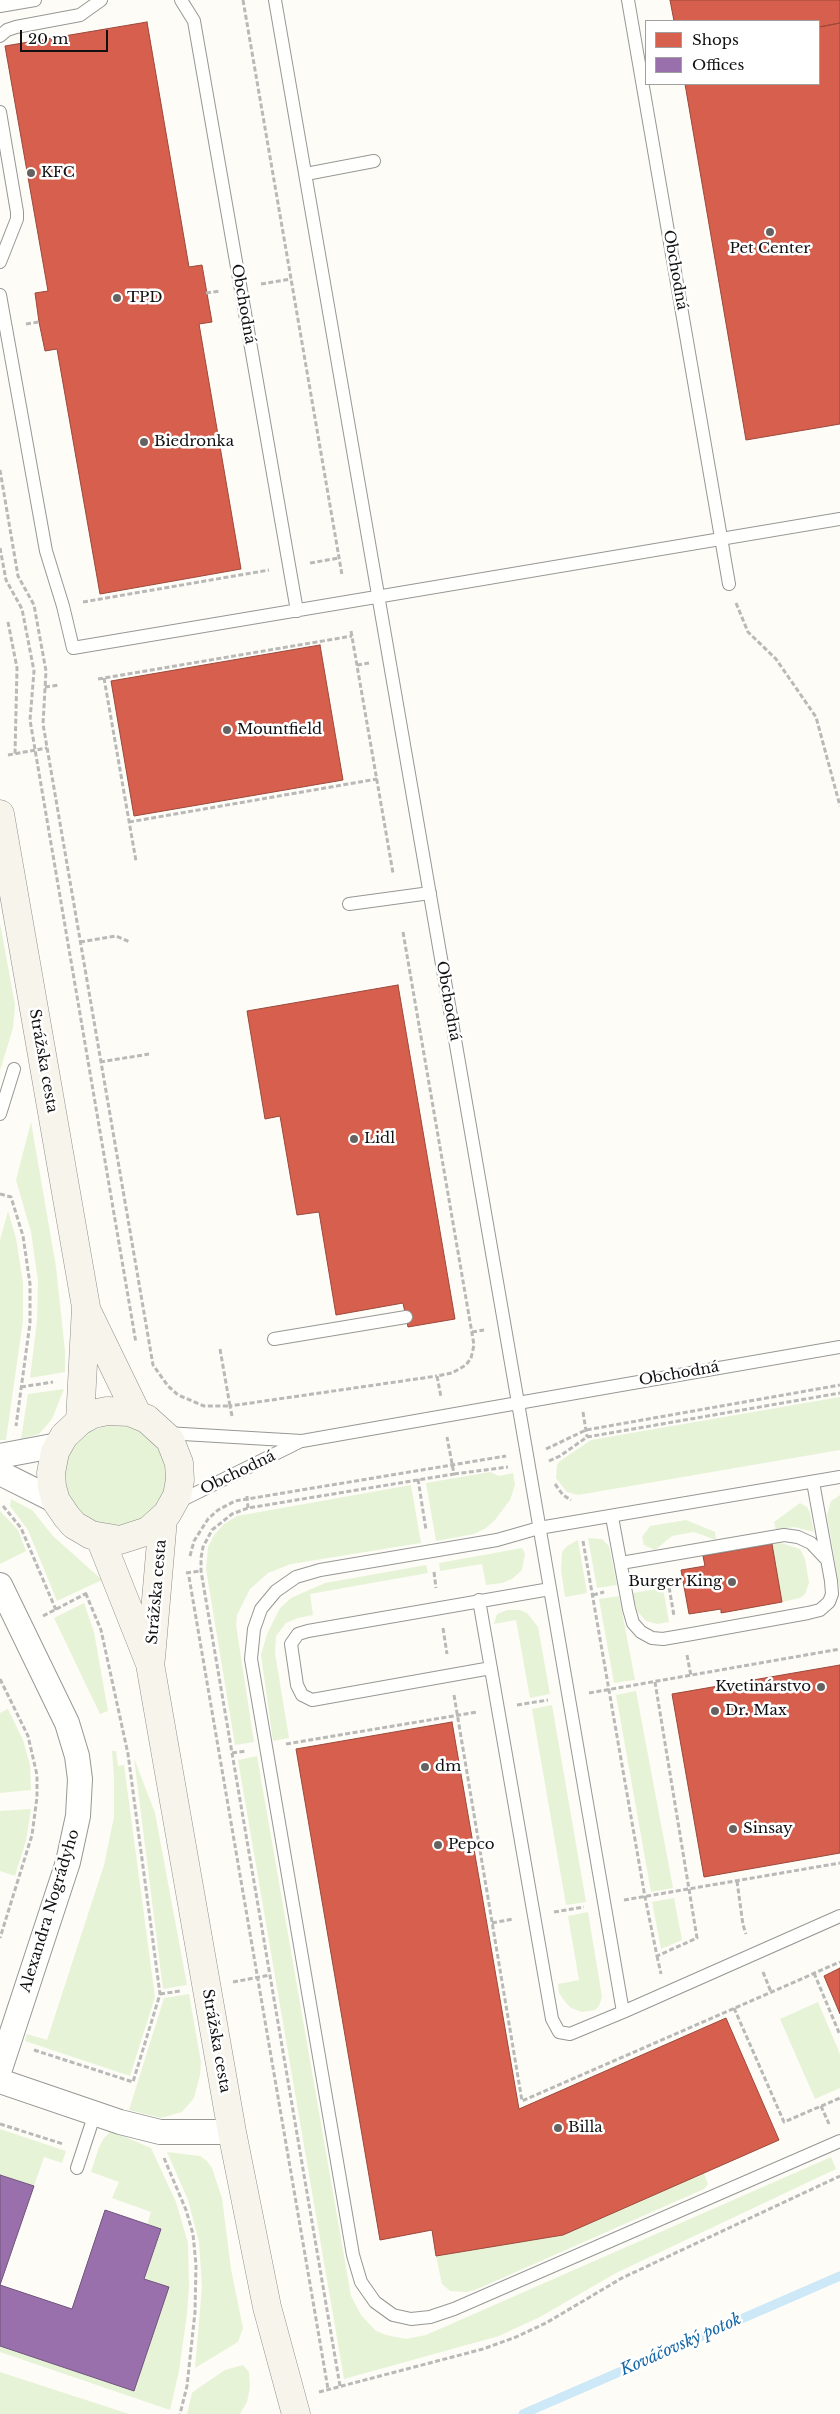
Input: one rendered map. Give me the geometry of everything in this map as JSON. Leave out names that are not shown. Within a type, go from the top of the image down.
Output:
[{"type":"street","name":"Strážska cesta","points":[[0,814],[4,856],[86,1308],[80,1421]]},
{"type":"street","name":"Strážska cesta","points":[[86,1308],[137,1414]]},
{"type":"street","name":"Strážska cesta","points":[[150,1664],[168,1511],[180,1480],[179,1463],[174,1447],[165,1433],[147,1419],[137,1414],[107,1411],[93,1414],[80,1421],[64,1436],[58,1445],[51,1473],[52,1487],[56,1501],[74,1525],[100,1538],[120,1540],[139,1536],[168,1511]]},
{"type":"street","points":[[0,1456],[58,1445]]},
{"type":"street","points":[[0,1473],[56,1501]]},
{"type":"street","name":"Strážska cesta","points":[[100,1538],[150,1664],[232,2132],[267,2307],[294,2407]]},
{"type":"street","name":"Alexandra Nográdyho","points":[[0,1585],[66,1723],[77,1756],[80,1779],[78,1816],[68,1862],[0,2070]]},
{"type":"street","points":[[0,2081],[150,2130],[160,2132],[232,2132]]},
{"type":"lane","points":[[0,6],[35,0]]},
{"type":"lane","points":[[0,36],[7,30],[16,27],[80,16],[101,0]]},
{"type":"lane","name":"Obchodná","points":[[181,0],[194,21],[296,612]]},
{"type":"lane","name":"Obchodná","points":[[275,0],[518,1403]]},
{"type":"lane","name":"Obchodná","points":[[628,0],[729,584]]},
{"type":"lane","points":[[0,112],[17,212],[17,219],[0,262]]},
{"type":"lane","points":[[306,174],[374,162]]},
{"type":"lane","points":[[0,295],[46,551],[63,606],[73,648],[840,519]]},
{"type":"lane","points":[[349,904],[430,893]]},
{"type":"lane","points":[[0,1114],[14,1069]]},
{"type":"lane","points":[[274,1339],[406,1317]]},
{"type":"lane","name":"Obchodná","points":[[165,1433],[302,1441],[840,1347]]},
{"type":"lane","points":[[518,1403],[623,2012]]},
{"type":"lane","name":"Obchodná","points":[[168,1511],[231,1476],[302,1441]]},
{"type":"lane","points":[[840,1477],[539,1528],[497,1540],[320,1570],[296,1577],[276,1592],[261,1609],[254,1629],[252,1659],[254,1684],[350,2236],[361,2282],[374,2302],[393,2315],[412,2319],[430,2317],[486,2296],[840,2141]]},
{"type":"lane","points":[[612,1517],[633,1623],[652,1638],[663,1639],[820,1610],[829,1602],[832,1594],[813,1482]]},
{"type":"lane","points":[[621,1563],[784,1535],[798,1537],[811,1543],[827,1561]]},
{"type":"lane","points":[[491,1668],[312,1700],[302,1695],[299,1690],[291,1650],[294,1638],[302,1632],[550,1588]]},
{"type":"lane","points":[[480,1600],[554,2025],[559,2032],[570,2034],[840,1916]]},
{"type":"lane","points":[[77,2168],[94,2113]]},
{"type":"path","points":[[243,0],[342,575]]},
{"type":"path","points":[[253,285],[291,279]]},
{"type":"path","points":[[206,293],[227,290]]},
{"type":"path","points":[[0,470],[18,576],[36,610],[46,671],[43,724],[46,748],[153,1365],[168,1386],[178,1395],[204,1406],[230,1406],[437,1376],[452,1373],[466,1366],[474,1351],[403,932]]},
{"type":"path","points":[[336,541],[344,540]]},
{"type":"path","points":[[0,548],[6,580],[22,609],[34,672],[30,720],[137,1348]]},
{"type":"path","points":[[305,564],[339,558]]},
{"type":"path","points":[[82,602],[273,569]]},
{"type":"path","points":[[729,584],[748,632],[776,659],[816,717],[840,806]]},
{"type":"path","points":[[8,622],[17,668],[15,754]]},
{"type":"path","points":[[98,679],[352,633],[393,874]]},
{"type":"path","points":[[104,678],[136,861]]},
{"type":"path","points":[[45,688],[59,685]]},
{"type":"path","points":[[8,755],[46,748]]},
{"type":"path","points":[[129,822],[377,779]]},
{"type":"path","points":[[80,942],[116,936],[130,942]]},
{"type":"path","points":[[100,1062],[149,1054]]},
{"type":"path","points":[[0,1194],[12,1197],[23,1236],[30,1284],[30,1323],[15,1432]]},
{"type":"path","points":[[472,1332],[489,1329]]},
{"type":"path","points":[[220,1349],[233,1422]]},
{"type":"path","points":[[437,1376],[441,1397]]},
{"type":"path","points":[[22,1387],[55,1381]]},
{"type":"path","points":[[446,1432],[452,1466],[545,1450],[586,1430],[840,1385]]},
{"type":"path","points":[[543,1462],[560,1456],[587,1436],[840,1393]]},
{"type":"path","points":[[549,1461],[550,1468]]},
{"type":"path","points":[[454,1474],[512,1467]]},
{"type":"path","points":[[231,1476],[235,1501]]},
{"type":"path","points":[[418,1479],[427,1534]]},
{"type":"path","points":[[554,1481],[563,1495],[576,1501]]},
{"type":"path","points":[[4,1500],[3,1506],[21,1528],[56,1610],[86,1594],[101,1630],[128,1754],[160,1994],[132,2082],[28,2048]]},
{"type":"path","points":[[582,1538],[645,1897],[662,1977]]},
{"type":"path","points":[[432,1564],[437,1594]]},
{"type":"path","points":[[641,1586],[668,1581],[675,1622]]},
{"type":"path","points":[[442,1620],[449,1663]]},
{"type":"path","points":[[582,1694],[840,1650]]},
{"type":"path","points":[[687,1651],[691,1676]]},
{"type":"path","points":[[0,1679],[28,1736],[37,1775],[37,1796],[32,1835],[0,1938]]},
{"type":"path","points":[[655,1682],[697,1938],[657,1956]]},
{"type":"path","points":[[453,1689],[492,1923],[517,1918]]},
{"type":"path","points":[[509,1707],[551,1700]]},
{"type":"path","points":[[284,1745],[483,1711]]},
{"type":"path","points":[[617,1901],[840,1863]]},
{"type":"path","points":[[737,1881],[742,1925],[748,1937]]},
{"type":"path","points":[[545,1914],[588,1907]]},
{"type":"path","points":[[761,1967],[771,1992]]},
{"type":"path","points":[[814,1974],[840,2035]]},
{"type":"path","points":[[230,1982],[270,1975]]},
{"type":"path","points":[[160,1994],[188,1990]]},
{"type":"path","points":[[734,2008],[784,2122],[840,2098]]},
{"type":"path","points":[[0,2124],[83,2150]]},
{"type":"path","points":[[150,2130],[179,2194],[194,2234],[196,2265],[195,2312],[187,2386],[180,2414]]},
{"type":"path","points":[[294,2407],[484,2349],[516,2337],[546,2323],[622,2278],[840,2176]]},
{"type":"green space","points":[[0,923],[15,1005],[13,1028],[0,1071]]},
{"type":"green space","points":[[31,1122],[56,1267],[65,1351],[65,1372],[30,1378],[37,1321],[38,1281],[31,1232],[16,1180]]},
{"type":"green space","points":[[8,1211],[16,1238],[23,1283],[23,1321],[6,1440],[0,1440],[0,1240]]},
{"type":"green space","points":[[64,1389],[52,1419],[39,1434],[21,1439],[28,1394]]},
{"type":"green space","points":[[840,1397],[840,1450],[578,1495],[567,1492],[556,1478],[557,1465],[560,1461],[591,1440]]},
{"type":"green space","points":[[108,1425],[129,1426],[139,1429],[155,1441],[169,1468],[165,1498],[136,1526],[105,1528],[79,1513],[68,1495],[64,1475],[69,1455],[74,1446],[89,1432]]},
{"type":"green space","points":[[490,1472],[499,1476],[513,1473],[515,1485],[510,1500],[495,1520],[486,1528],[474,1534],[436,1541],[426,1483]]},
{"type":"green space","points":[[411,1485],[421,1543],[291,1564],[268,1573],[250,1589],[237,1615],[236,1625],[254,1742],[235,1745],[206,1569],[208,1547],[214,1535],[224,1524],[237,1516]]},
{"type":"green space","points":[[840,1495],[840,1591],[827,1515],[831,1501]]},
{"type":"green space","points":[[11,1499],[32,1510],[53,1536],[102,1580],[57,1601],[28,1530],[10,1506]]},
{"type":"green space","points":[[800,1503],[807,1507],[810,1513],[814,1532],[794,1527],[776,1530],[774,1522]]},
{"type":"green space","points":[[0,1511],[18,1530],[26,1551],[0,1564]]},
{"type":"green space","points":[[686,1520],[715,1532],[716,1540],[694,1532],[672,1536],[655,1550],[644,1545],[642,1537],[650,1526]]},
{"type":"green space","points":[[588,1538],[602,1539],[609,1546],[617,1585],[597,1588]]},
{"type":"green space","points":[[578,1540],[587,1593],[565,1597],[561,1570],[562,1552],[567,1546]]},
{"type":"green space","points":[[781,1543],[800,1549],[805,1559],[809,1583],[805,1594],[800,1598],[782,1602],[772,1544]]},
{"type":"green space","points":[[522,1548],[525,1554],[522,1570],[512,1579],[502,1583],[486,1585],[482,1564],[440,1571],[439,1563]]},
{"type":"green space","points":[[426,1565],[428,1573],[310,1594],[313,1615],[286,1623],[276,1636],[275,1653],[289,1738],[273,1741],[261,1655],[267,1634],[280,1608],[291,1598],[325,1583]]},
{"type":"green space","points":[[663,1588],[669,1622],[657,1624],[646,1621],[637,1611],[633,1593]]},
{"type":"green space","points":[[619,1596],[635,1680],[614,1683],[599,1599]]},
{"type":"green space","points":[[84,1603],[94,1632],[108,1711],[100,1714],[54,1618]]},
{"type":"green space","points":[[507,1610],[520,1610],[527,1613],[538,1627],[550,1694],[530,1698],[516,1620],[494,1624],[497,1614]]},
{"type":"green space","points":[[636,1691],[673,1888],[651,1892],[616,1695]]},
{"type":"green space","points":[[552,1705],[586,1902],[566,1905],[532,1709]]},
{"type":"green space","points":[[8,1709],[23,1740],[30,1765],[31,1790],[0,1793],[0,1713]]},
{"type":"green space","points":[[112,1751],[116,1751],[118,1766],[124,1765],[155,1997],[130,2076],[25,2041],[27,2034],[47,2040],[104,1865],[114,1817]]},
{"type":"green space","points":[[257,1756],[351,2296],[361,2315],[376,2331],[406,2339],[426,2335],[831,2157],[836,2169],[616,2273],[540,2317],[499,2336],[344,2379],[238,1760]]},
{"type":"green space","points":[[134,1758],[155,1813],[187,1985],[163,1989]]},
{"type":"green space","points":[[31,1809],[26,1841],[15,1876],[0,1871],[0,1811]]},
{"type":"green space","points":[[674,1898],[682,1940],[661,1949],[652,1902]]},
{"type":"green space","points":[[588,1912],[602,1997],[599,2006],[595,2010],[582,2012],[571,2008],[566,2003],[559,1993],[558,1984],[579,1980],[568,1916]]},
{"type":"green space","points":[[189,1994],[201,2062],[194,2098],[182,2112],[161,2118],[129,2110],[164,1998]]},
{"type":"green space","points":[[818,2002],[840,2054],[840,2088],[815,2099],[780,2019]]},
{"type":"green space","points":[[0,2129],[66,2151],[62,2163],[44,2157],[34,2186],[0,2175]]},
{"type":"green space","points":[[111,2131],[151,2148],[176,2202],[188,2243],[189,2286],[187,2314],[179,2371],[170,2410],[0,2352],[0,2346],[134,2391],[144,2279],[161,2230],[147,2225],[151,2212],[112,2198],[119,2182],[91,2172],[99,2147]]},
{"type":"green space","points":[[167,2152],[200,2156],[212,2168],[222,2198],[231,2269],[243,2328],[238,2342],[195,2368],[202,2287],[199,2242],[188,2200]]},
{"type":"green space","points":[[704,2173],[708,2184],[704,2189],[475,2290],[467,2292],[450,2291],[442,2284],[436,2256],[563,2235]]},
{"type":"green space","points":[[243,2365],[249,2372],[250,2387],[247,2402],[240,2414],[187,2414],[192,2393],[225,2370]]},
{"type":"green space","points":[[0,2372],[129,2414],[0,2414]]},
{"type":"building: Shops","points":[[670,0],[840,0],[840,23],[820,27],[820,20],[674,20]]},
{"type":"building: Shops","points":[[147,22],[189,267],[202,265],[212,322],[199,324],[241,569],[100,594],[57,349],[45,351],[39,322],[35,293],[48,291],[5,46]]},
{"type":"building: Shops","points":[[840,23],[840,424],[746,440],[685,85],[820,85],[820,27]]},
{"type":"building: Shops","name":"Mountfield","points":[[320,645],[343,780],[134,816],[111,681]]},
{"type":"building: Shops","name":"Lidl","points":[[398,985],[455,1319],[408,1327],[403,1303],[336,1315],[319,1212],[297,1215],[280,1116],[265,1119],[247,1011]]},
{"type":"building: Shops","points":[[772,1544],[782,1602],[721,1613],[721,1609],[689,1614],[681,1570],[705,1566],[703,1556]]},
{"type":"building: Shops","points":[[840,1665],[840,1853],[704,1877],[672,1694]]},
{"type":"building: Shops","points":[[452,1722],[519,2109],[726,2018],[779,2140],[563,2235],[436,2256],[432,2230],[380,2240],[296,1749]]},
{"type":"building: Shops","points":[[840,1968],[840,2014],[824,1976]]},
{"type":"building: Offices","points":[[0,2175],[34,2186],[0,2285]]},
{"type":"building: Offices","points":[[105,2210],[161,2229],[144,2279],[169,2287],[134,2391],[0,2346],[0,2285],[72,2309]]},
{"type":"waterway","name":"Kováčovský potok","points":[[523,2414],[840,2276]]},
{"type":"place","name":"KFC","points":[[31,173]]},
{"type":"place","name":"Pet Center","points":[[770,232]]},
{"type":"place","name":"TPD","points":[[117,298]]},
{"type":"place","name":"Biedronka","points":[[144,442]]},
{"type":"place","name":"Mountfield","points":[[227,730]]},
{"type":"place","name":"Lidl","points":[[354,1139]]},
{"type":"place","name":"Burger King","points":[[732,1582]]},
{"type":"place","name":"Kvetinárstvo","points":[[821,1687]]},
{"type":"place","name":"Dr. Max","points":[[715,1711]]},
{"type":"place","name":"dm","points":[[425,1767]]},
{"type":"place","name":"Sinsay","points":[[733,1829]]},
{"type":"place","name":"Pepco","points":[[438,1845]]},
{"type":"place","name":"Billa","points":[[558,2128]]}]
